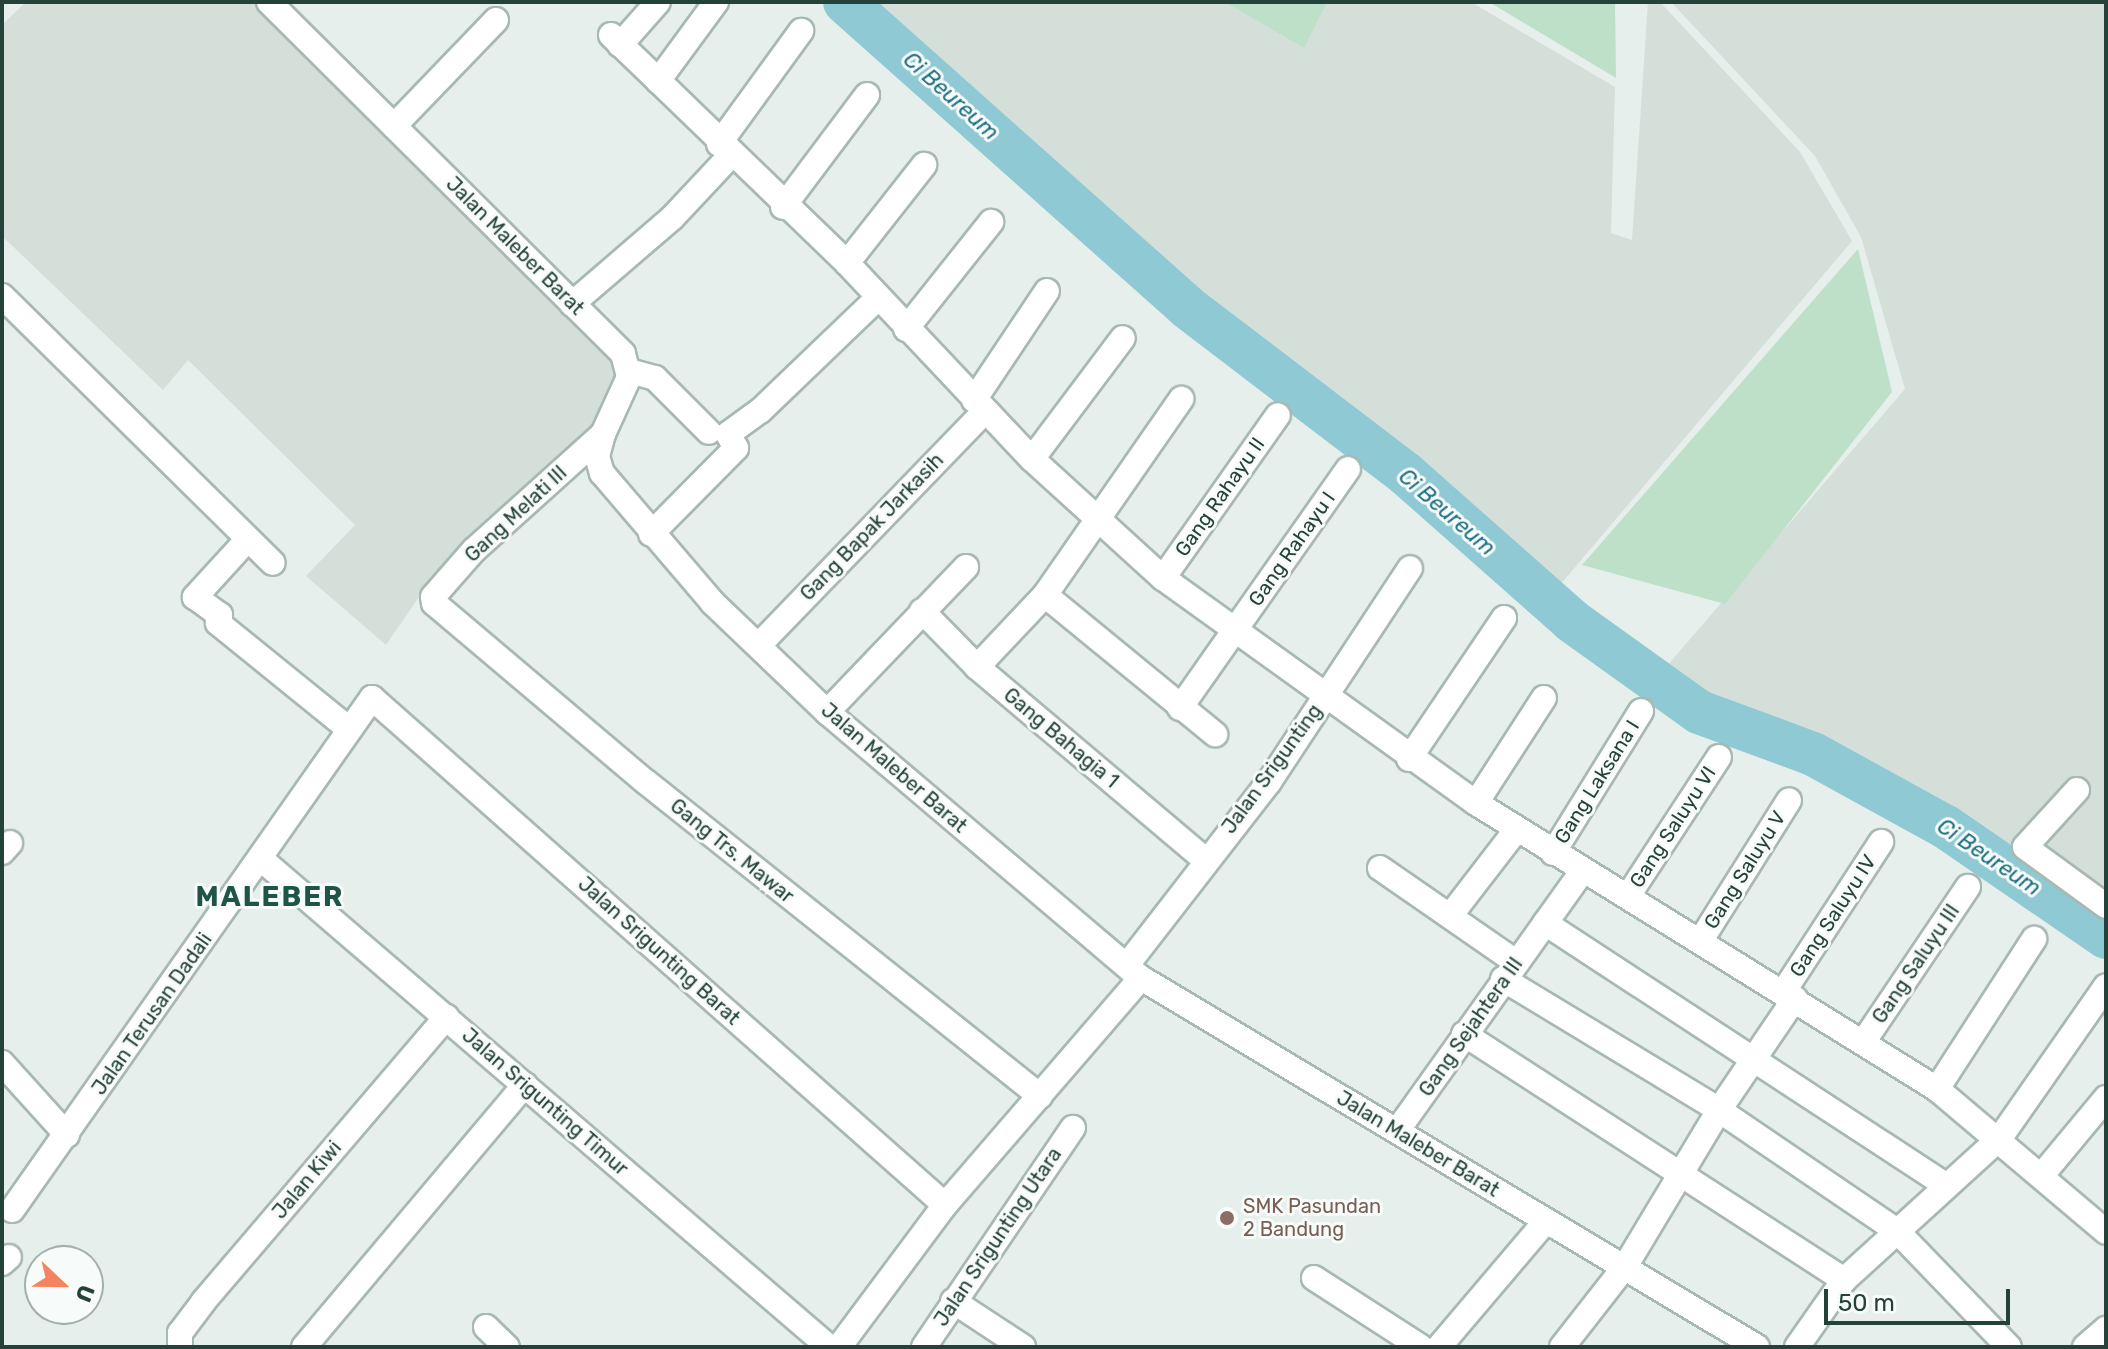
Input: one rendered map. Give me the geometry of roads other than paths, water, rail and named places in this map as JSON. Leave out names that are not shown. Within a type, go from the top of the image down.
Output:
[{"type":"street","name":"Jalan Maleber Barat","points":[[269,2],[623,354],[629,371],[597,456],[602,473],[651,534],[827,712],[1134,972],[1546,1221],[1626,1265],[1757,1347]]},
{"type":"street","points":[[658,2],[616,40],[783,207],[847,263],[1032,459],[1163,578],[1326,693],[1409,759],[1553,853],[1790,994],[1937,1089],[2000,1138],[2106,1232]]},
{"type":"street","points":[[658,81],[716,2]]},
{"type":"street","points":[[394,126],[496,20]]},
{"type":"street","points":[[572,304],[672,218],[724,150],[801,31]]},
{"type":"street","points":[[783,207],[867,95]]},
{"type":"street","points":[[847,263],[924,165]]},
{"type":"street","points":[[906,329],[991,222]]},
{"type":"street","name":"Gang Bapak Jarkasih","points":[[759,645],[980,406],[1047,291]]},
{"type":"street","points":[[2,296],[273,563]]},
{"type":"street","points":[[651,534],[736,448],[728,434],[760,411],[878,298]]},
{"type":"street","points":[[1032,459],[1123,338]]},
{"type":"street","points":[[629,371],[655,378],[709,432]]},
{"type":"street","points":[[977,667],[1045,595],[1181,399]]},
{"type":"street","name":"Gang Rahayu II","points":[[1163,578],[1278,415]]},
{"type":"street","name":"Gang Melati III","points":[[433,597],[474,550],[603,434]]},
{"type":"street","name":"Gang Rahayu I","points":[[1180,708],[1348,469]]},
{"type":"street","points":[[248,539],[195,597],[220,615],[218,623],[349,729]]},
{"type":"street","points":[[827,712],[966,567]]},
{"type":"street","name":"Jalan Srigunting","points":[[839,1347],[945,1205],[1040,1096],[1134,972],[1205,860],[1269,782],[1410,568]]},
{"type":"street","points":[[1045,595],[1215,734]]},
{"type":"street","name":"Gang Trs. Mawar","points":[[433,597],[445,613],[646,782],[1040,1096]]},
{"type":"street","name":"Gang Bahagia 1","points":[[922,611],[977,667],[1205,860]]},
{"type":"street","points":[[1409,759],[1504,618]]},
{"type":"street","name":"Jalan Terusan Dadali","points":[[12,1210],[372,698]]},
{"type":"street","name":"Jalan Srigunting Barat","points":[[372,698],[945,1205]]},
{"type":"street","points":[[1476,803],[1544,698]]},
{"type":"street","name":"Gang Laksana I","points":[[1553,853],[1641,711]]},
{"type":"street","name":"Gang Saluyu VI","points":[[1628,896],[1719,757]]},
{"type":"street","points":[[2077,790],[2025,847],[2106,906]]},
{"type":"street","name":"Gang Saluyu V","points":[[1701,940],[1789,800]]},
{"type":"street","points":[[1450,916],[1517,829]]},
{"type":"street","name":"Gang Saluyu IV","points":[[1562,1347],[1626,1265],[1881,842]]},
{"type":"street","name":"Jalan Srigunting Timur","points":[[261,859],[829,1347]]},
{"type":"street","points":[[1380,868],[1450,916],[1510,971],[1897,1231],[2009,1347]]},
{"type":"street","name":"Gang Sejahtera III","points":[[1397,1131],[1583,870]]},
{"type":"street","name":"Gang Saluyu III","points":[[1864,1041],[1968,887]]},
{"type":"street","points":[[1545,923],[1946,1185]]},
{"type":"street","points":[[1937,1089],[2034,939]]},
{"type":"street","points":[[1797,1347],[1844,1280],[2000,1138],[2106,986]]},
{"type":"street","name":"Jalan Kiwi","points":[[180,1347],[180,1333],[203,1302],[446,1017]]},
{"type":"street","points":[[1464,1034],[1844,1280]]},
{"type":"street","points":[[2,1063],[67,1135]]},
{"type":"street","points":[[304,1347],[525,1085]]},
{"type":"street","points":[[2042,1175],[2106,1098]]},
{"type":"street","name":"Jalan Srigunting Utara","points":[[924,1347],[1073,1128]]},
{"type":"street","points":[[1439,1347],[1546,1221]]},
{"type":"street","points":[[1314,1278],[1421,1347]]},
{"type":"street","points":[[953,1301],[1023,1347]]},
{"type":"street","points":[[486,1327],[507,1347]]},
{"type":"street","points":[[2085,1347],[2106,1329]]},
{"type":"waterway","name":"Ci Beureum","points":[[845,2],[1187,307],[1406,474],[1572,621],[1699,712],[1813,754],[1946,827],[2106,937]]},
{"type":"place","name":"SMK Pasundan 2 Bandung","points":[[1227,1218]]},
{"type":"district","name":"MALEBER","points":[[270,897]]}]
